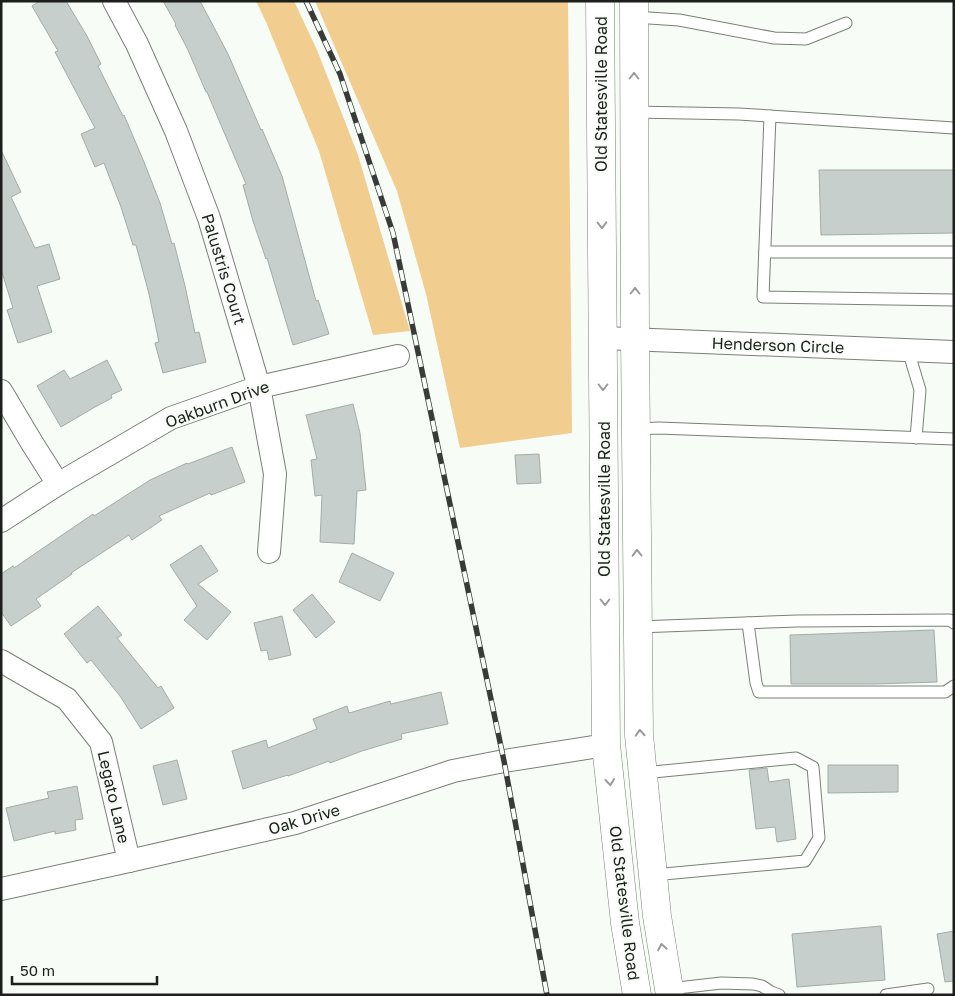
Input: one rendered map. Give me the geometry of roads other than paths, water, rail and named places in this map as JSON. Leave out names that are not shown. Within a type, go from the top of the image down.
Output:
[{"type":"main road","name":"Old Statesville Road","points":[[600,1],[606,745],[625,922],[637,995]]},
{"type":"main road","name":"Old Statesville Road","points":[[634,9],[639,735],[657,916],[670,992]]},
{"type":"street","name":"Palustris Court","points":[[114,1],[176,131],[210,218],[259,387],[275,474],[269,552]]},
{"type":"street","name":"Henderson Circle","points":[[603,338],[954,352]]},
{"type":"street","name":"Oakburn Drive","points":[[1,521],[58,484],[171,418],[259,387],[398,356]]},
{"type":"street","points":[[1,391],[58,484]]},
{"type":"street","name":"Legato Lane","points":[[1,661],[67,699],[101,742],[129,861]]},
{"type":"street","name":"Oak Drive","points":[[1,889],[295,823],[453,771],[606,745]]},
{"type":"lane","points":[[634,9],[679,20],[774,38],[806,39],[846,22]]},
{"type":"lane","points":[[634,112],[739,114],[954,128]]},
{"type":"lane","points":[[770,116],[763,297],[954,300]]},
{"type":"lane","points":[[765,252],[954,252]]},
{"type":"lane","points":[[908,350],[920,390],[916,438]]},
{"type":"lane","points":[[636,429],[659,428],[954,439]]},
{"type":"lane","points":[[638,627],[940,620],[950,620],[954,623]]},
{"type":"lane","points":[[748,623],[756,683],[759,692],[945,692],[954,686]]},
{"type":"lane","points":[[643,773],[796,758],[813,767],[819,838],[805,861],[653,875]]},
{"type":"lane","points":[[670,992],[722,983],[753,984],[762,986],[779,995]]},
{"type":"lane","points":[[886,995],[928,989]]},
{"type":"railway","points":[[306,1],[340,74],[393,233],[504,761],[547,995]]}]
